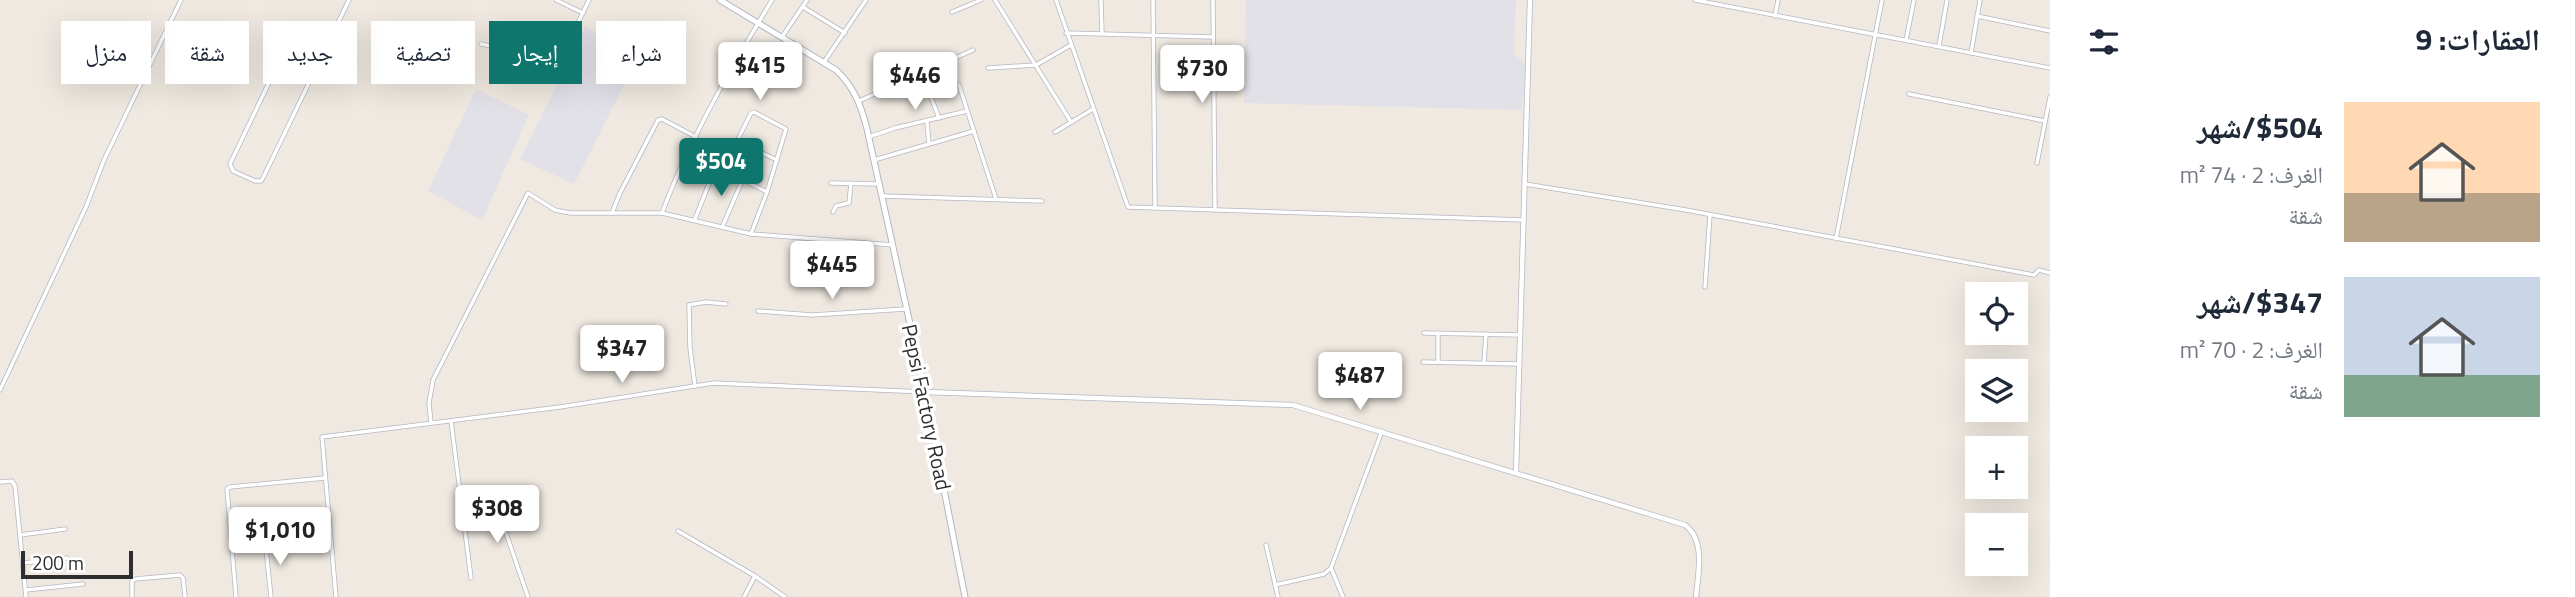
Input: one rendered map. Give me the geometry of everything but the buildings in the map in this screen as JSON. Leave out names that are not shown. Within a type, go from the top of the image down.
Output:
[{"type":"main road","name":"Pepsi Factory Road","points":[[723,1],[824,62],[845,79],[859,101],[925,392],[965,597]]},
{"type":"street","points":[[0,390],[86,207],[104,160],[181,0]]},
{"type":"street","points":[[339,21],[349,0]]},
{"type":"street","points":[[556,0],[583,13]]},
{"type":"street","points":[[481,44],[561,60],[589,0]]},
{"type":"street","points":[[662,213],[688,152],[721,87],[772,0]]},
{"type":"street","points":[[782,37],[807,0]]},
{"type":"street","points":[[952,12],[981,0]]},
{"type":"street","points":[[995,0],[1072,122]]},
{"type":"street","points":[[1056,0],[1127,206],[1524,220]]},
{"type":"street","points":[[1101,0],[1102,33]]},
{"type":"street","points":[[1153,0],[1155,208]]},
{"type":"street","points":[[1213,0],[1215,210]]},
{"type":"street","points":[[1516,473],[1530,0]]},
{"type":"street","points":[[1695,0],[2050,68]]},
{"type":"street","points":[[1775,16],[1778,0]]},
{"type":"street","points":[[1836,239],[1882,0]]},
{"type":"street","points":[[1906,40],[1914,0]]},
{"type":"street","points":[[1939,46],[1947,0]]},
{"type":"street","points":[[1971,53],[1980,0]]},
{"type":"street","points":[[824,62],[865,1]]},
{"type":"street","points":[[803,7],[845,33]]},
{"type":"street","points":[[1977,16],[2050,31]]},
{"type":"street","points":[[1066,33],[1213,37]]},
{"type":"street","points":[[988,68],[1036,65],[1070,46]]},
{"type":"street","points":[[859,101],[973,50]]},
{"type":"street","points":[[269,84],[230,164],[233,171],[258,182],[263,178],[308,84]]},
{"type":"street","points":[[959,85],[996,199]]},
{"type":"street","points":[[929,92],[939,118]]},
{"type":"street","points":[[1909,94],[2045,121]]},
{"type":"street","points":[[2037,163],[2050,97]]},
{"type":"street","points":[[1055,132],[1093,109]]},
{"type":"street","points":[[869,137],[967,111]]},
{"type":"street","points":[[723,169],[751,113],[786,129],[751,234]]},
{"type":"street","points":[[612,213],[658,120],[662,119],[696,137]]},
{"type":"street","points":[[927,122],[929,144]]},
{"type":"street","points":[[874,160],[974,131]]},
{"type":"street","points":[[737,141],[777,160]]},
{"type":"street","points":[[688,152],[767,192]]},
{"type":"street","points":[[695,220],[716,166]]},
{"type":"street","points":[[723,226],[743,179]]},
{"type":"street","points":[[831,183],[879,184]]},
{"type":"street","points":[[833,212],[834,207],[849,203],[851,183]]},
{"type":"street","points":[[1525,184],[2034,275],[2039,270],[2050,273]]},
{"type":"street","points":[[430,423],[429,390],[433,380],[528,193],[555,210],[583,214],[662,213],[751,234],[893,245]]},
{"type":"street","points":[[882,196],[1042,201]]},
{"type":"street","points":[[1704,287],[1710,215]]},
{"type":"street","points":[[695,386],[688,307],[691,303],[726,304]]},
{"type":"street","points":[[758,311],[812,314],[906,309]]},
{"type":"street","points":[[1424,333],[1520,335]]},
{"type":"street","points":[[1438,333],[1438,362]]},
{"type":"street","points":[[1484,363],[1486,334]]},
{"type":"street","points":[[1423,362],[1519,364]]},
{"type":"street","points":[[336,597],[322,437],[719,383],[1286,404],[1382,431],[1689,527],[1699,548],[1696,597]]},
{"type":"street","points":[[451,421],[471,578]]},
{"type":"street","points":[[1275,585],[1324,574],[1331,568],[1382,431]]},
{"type":"street","points":[[236,597],[228,488],[325,478]]},
{"type":"street","points":[[0,482],[12,481],[15,484],[26,597]]},
{"type":"street","points":[[461,501],[494,500],[528,597]]},
{"type":"street","points":[[229,520],[328,512]]},
{"type":"street","points":[[20,534],[65,529]]},
{"type":"street","points":[[678,531],[755,576],[785,597]]},
{"type":"street","points":[[265,539],[271,597]]},
{"type":"street","points":[[1266,545],[1278,597]]},
{"type":"street","points":[[22,563],[66,558]]},
{"type":"street","points":[[1331,568],[1343,597]]},
{"type":"street","points":[[132,597],[131,584],[135,579],[180,575],[183,578],[185,597]]},
{"type":"street","points":[[744,597],[755,576]]},
{"type":"street","points":[[25,591],[83,584]]},
{"type":"shaded area","points":[[1246,0],[1516,0],[1514,53],[1527,66],[1521,110],[1244,103]]},
{"type":"shaded area","points":[[585,27],[596,33],[596,84],[624,84],[574,184],[520,159],[557,84],[582,84],[582,33]]},
{"type":"shaded area","points":[[476,89],[529,115],[482,220],[428,191]]}]
